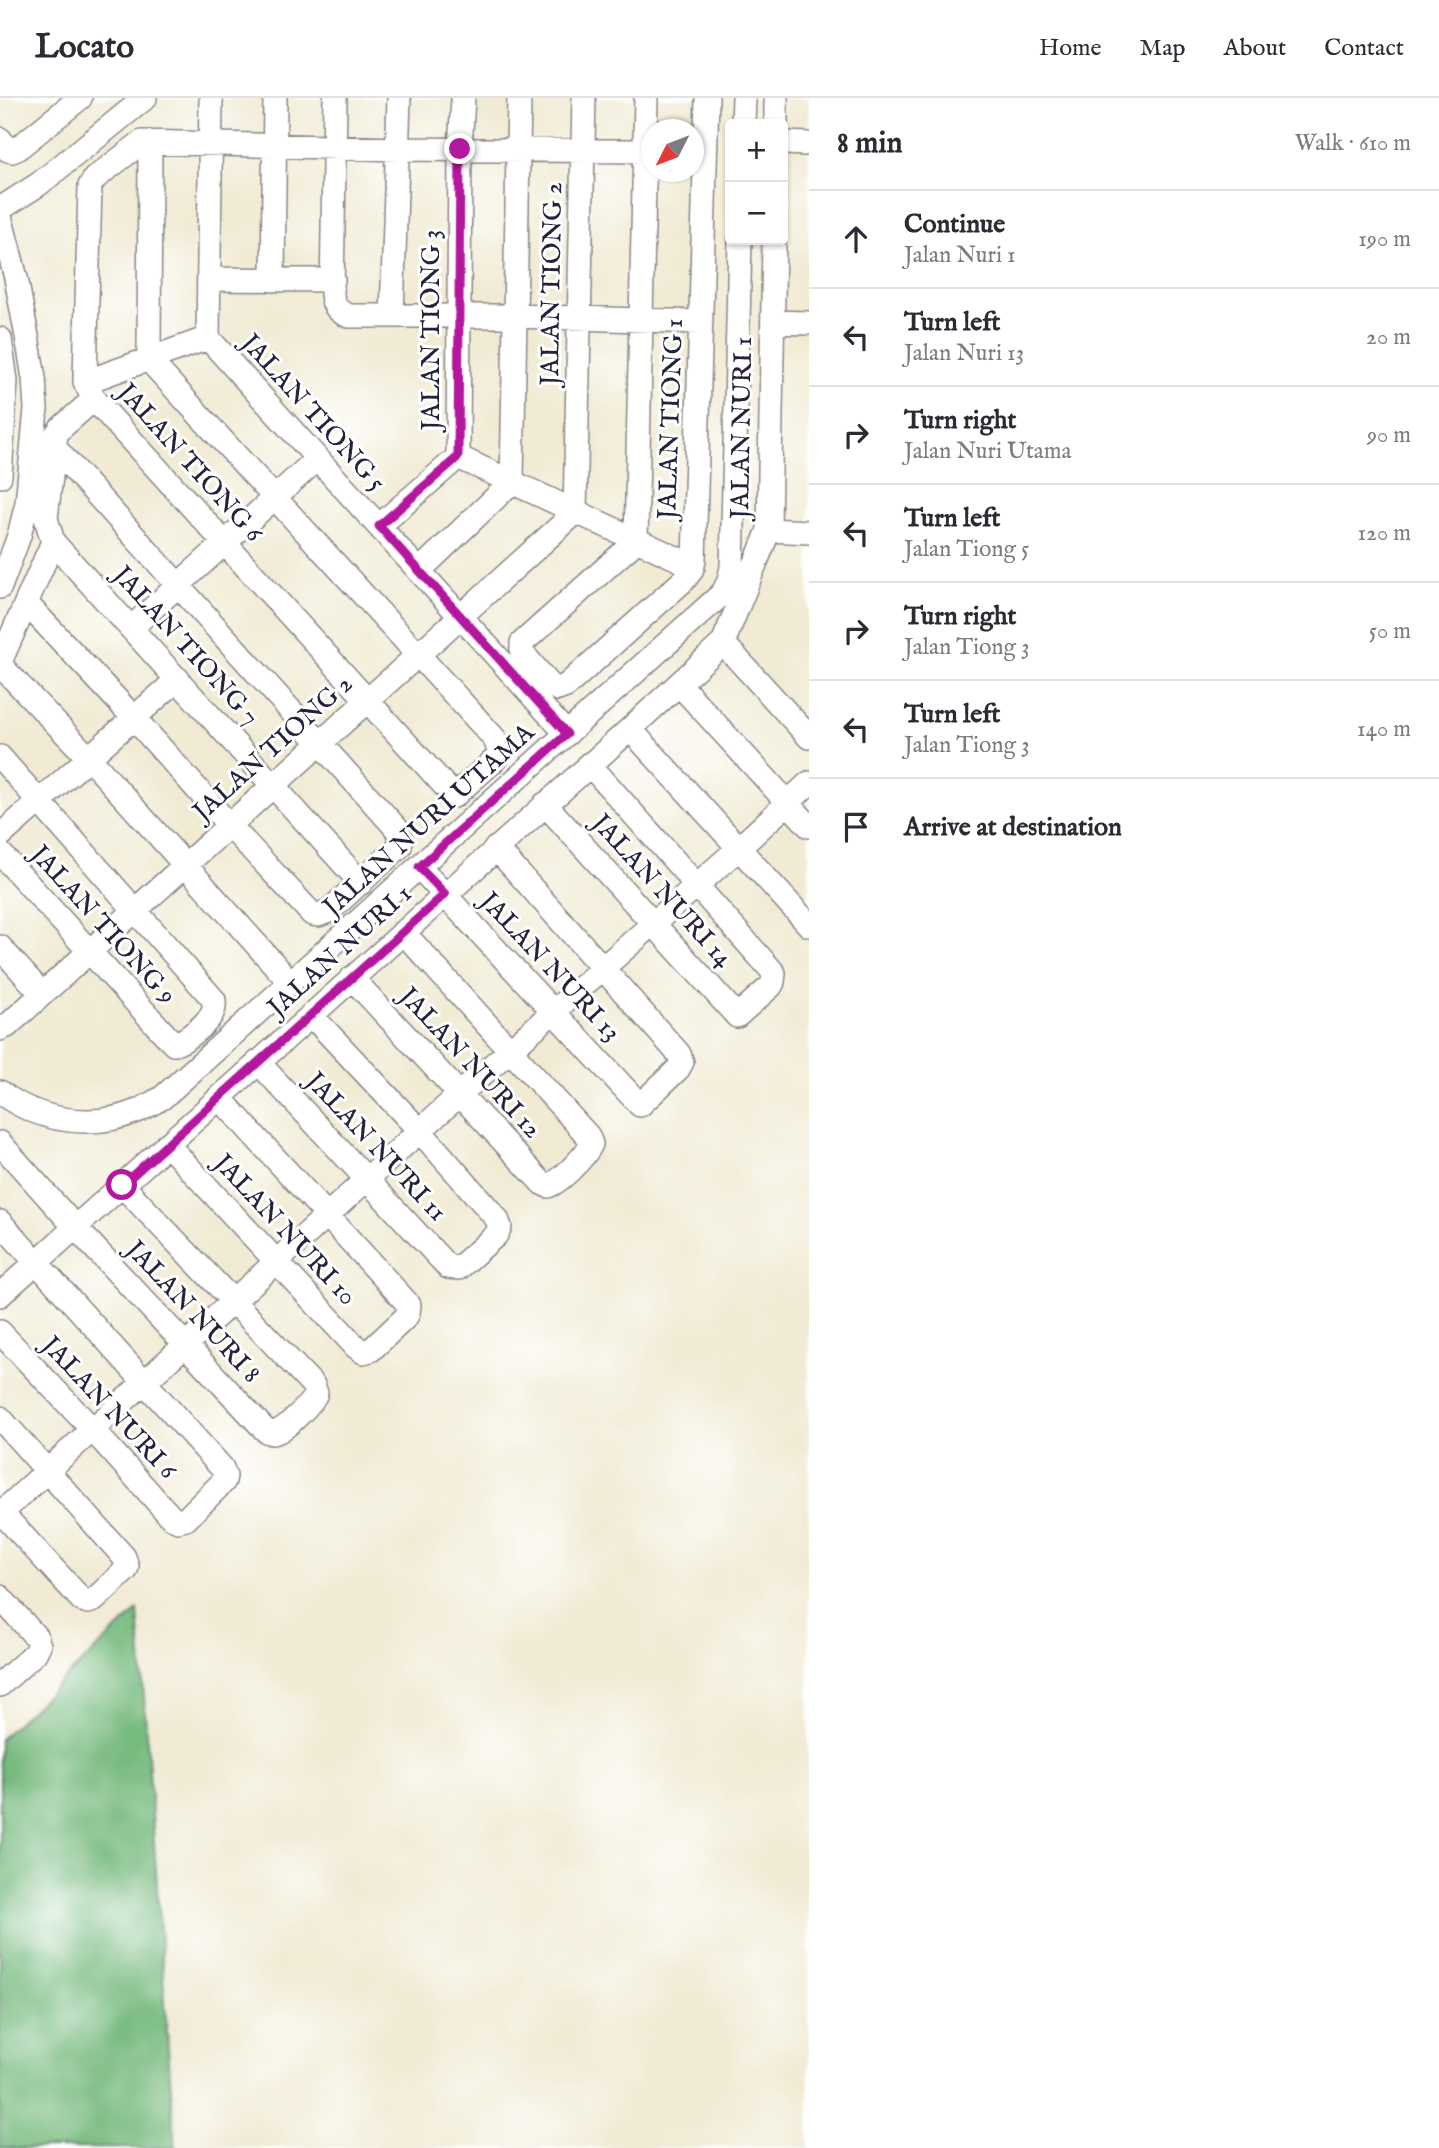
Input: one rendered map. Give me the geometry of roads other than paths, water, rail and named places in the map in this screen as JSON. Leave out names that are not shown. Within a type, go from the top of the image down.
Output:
[{"type":"street","points":[[0,139],[8,150],[12,151],[80,98]]},
{"type":"street","points":[[0,209],[39,184],[145,98]]},
{"type":"street","name":"JALAN TIONG 5","points":[[211,98],[208,338],[567,734]]},
{"type":"street","points":[[273,280],[275,98]]},
{"type":"street","points":[[335,98],[333,302],[341,313],[349,316],[515,316],[701,322]]},
{"type":"street","points":[[392,316],[399,98]]},
{"type":"street","name":"JALAN TIONG 3","points":[[379,526],[458,457],[460,149],[463,98]]},
{"type":"street","points":[[419,571],[512,482],[519,98]]},
{"type":"street","name":"JALAN TIONG 2","points":[[4,1026],[136,911],[575,513],[583,98]]},
{"type":"street","points":[[646,98],[647,119]]},
{"type":"street","name":"JALAN TIONG 1","points":[[704,122],[707,98]]},
{"type":"street","points":[[743,119],[744,98]]},
{"type":"street","points":[[776,98],[776,119]]},
{"type":"street","name":"JALAN TIONG 6","points":[[150,142],[142,142],[95,177],[90,186],[89,390],[454,796],[494,762],[499,745],[419,655]]},
{"type":"street","points":[[419,655],[149,360],[150,142],[334,148],[641,151]]},
{"type":"street","points":[[788,143],[809,144]]},
{"type":"street","points":[[458,457],[575,513],[636,541],[693,566],[684,580],[566,686],[558,689],[550,685],[522,652],[522,643],[636,541],[647,182]]},
{"type":"street","name":"JALAN TIONG 1","points":[[693,566],[701,322],[700,182]]},
{"type":"street","points":[[0,216],[29,342],[36,409],[27,503],[19,536],[0,587]]},
{"type":"street","name":"JALAN NURI UTAMA","points":[[0,1092],[31,1111],[58,1119],[86,1121],[111,1119],[136,1111],[162,1098],[718,598],[729,581],[732,567],[740,245]]},
{"type":"street","name":"JALAN NURI 1","points":[[0,1295],[723,643],[769,530],[774,245]]},
{"type":"street","points":[[209,279],[333,280]]},
{"type":"street","points":[[773,322],[809,323]]},
{"type":"street","points":[[208,338],[149,360],[89,390],[58,431],[46,518],[53,542],[0,664],[89,758],[290,982]]},
{"type":"street","points":[[0,339],[6,381],[0,497]]},
{"type":"street","points":[[26,603],[312,914],[329,911],[396,851],[401,840],[400,834],[54,447]]},
{"type":"street","points":[[131,628],[317,458]]},
{"type":"street","points":[[769,530],[809,532]]},
{"type":"street","name":"JALAN TIONG 7","points":[[53,542],[360,883]]},
{"type":"street","points":[[723,643],[809,737]]},
{"type":"street","points":[[0,836],[178,679]]},
{"type":"street","points":[[679,684],[809,826]]},
{"type":"street","points":[[630,729],[809,925]]},
{"type":"street","points":[[0,757],[136,911]]},
{"type":"street","points":[[589,764],[696,884]]},
{"type":"street","points":[[0,1418],[47,1471],[126,1561],[126,1570],[94,1600],[82,1600],[1,1512],[47,1471],[93,1430],[460,1094],[809,783]]},
{"type":"street","name":"JALAN NURI 14","points":[[545,804],[737,1016],[771,986],[774,974],[696,884]]},
{"type":"street","points":[[496,848],[602,968]]},
{"type":"street","name":"JALAN TIONG 9","points":[[0,853],[164,1034],[174,1044],[186,1040],[210,1018],[214,1000],[136,911]]},
{"type":"street","name":"JALAN NURI 13","points":[[419,867],[640,1105],[678,1069],[682,1062],[681,1057],[602,968]]},
{"type":"street","points":[[403,932],[510,1050]]},
{"type":"street","points":[[0,947],[42,994]]},
{"type":"street","name":"JALAN NURI 12","points":[[352,978],[548,1186],[555,1183],[587,1152],[590,1140],[510,1050]]},
{"type":"street","points":[[311,1014],[420,1131]]},
{"type":"street","name":"JALAN NURI 11","points":[[258,1062],[449,1267],[459,1268],[496,1235],[499,1223],[420,1131]]},
{"type":"street","points":[[219,1097],[328,1215]]},
{"type":"street","name":"JALAN NURI 8","points":[[0,1143],[185,1345],[266,1431],[272,1434],[281,1431],[313,1401],[315,1388],[233,1301]]},
{"type":"street","name":"JALAN NURI 10","points":[[167,1144],[363,1352],[371,1350],[406,1317],[409,1305],[328,1215]]},
{"type":"street","points":[[122,1185],[233,1301]]},
{"type":"street","points":[[0,1222],[145,1382]]},
{"type":"street","name":"JALAN NURI 6","points":[[0,1332],[171,1517],[178,1521],[186,1518],[222,1484],[225,1472],[145,1382]]},
{"type":"street","points":[[0,1597],[36,1637],[39,1645],[35,1653],[0,1685]]}]
